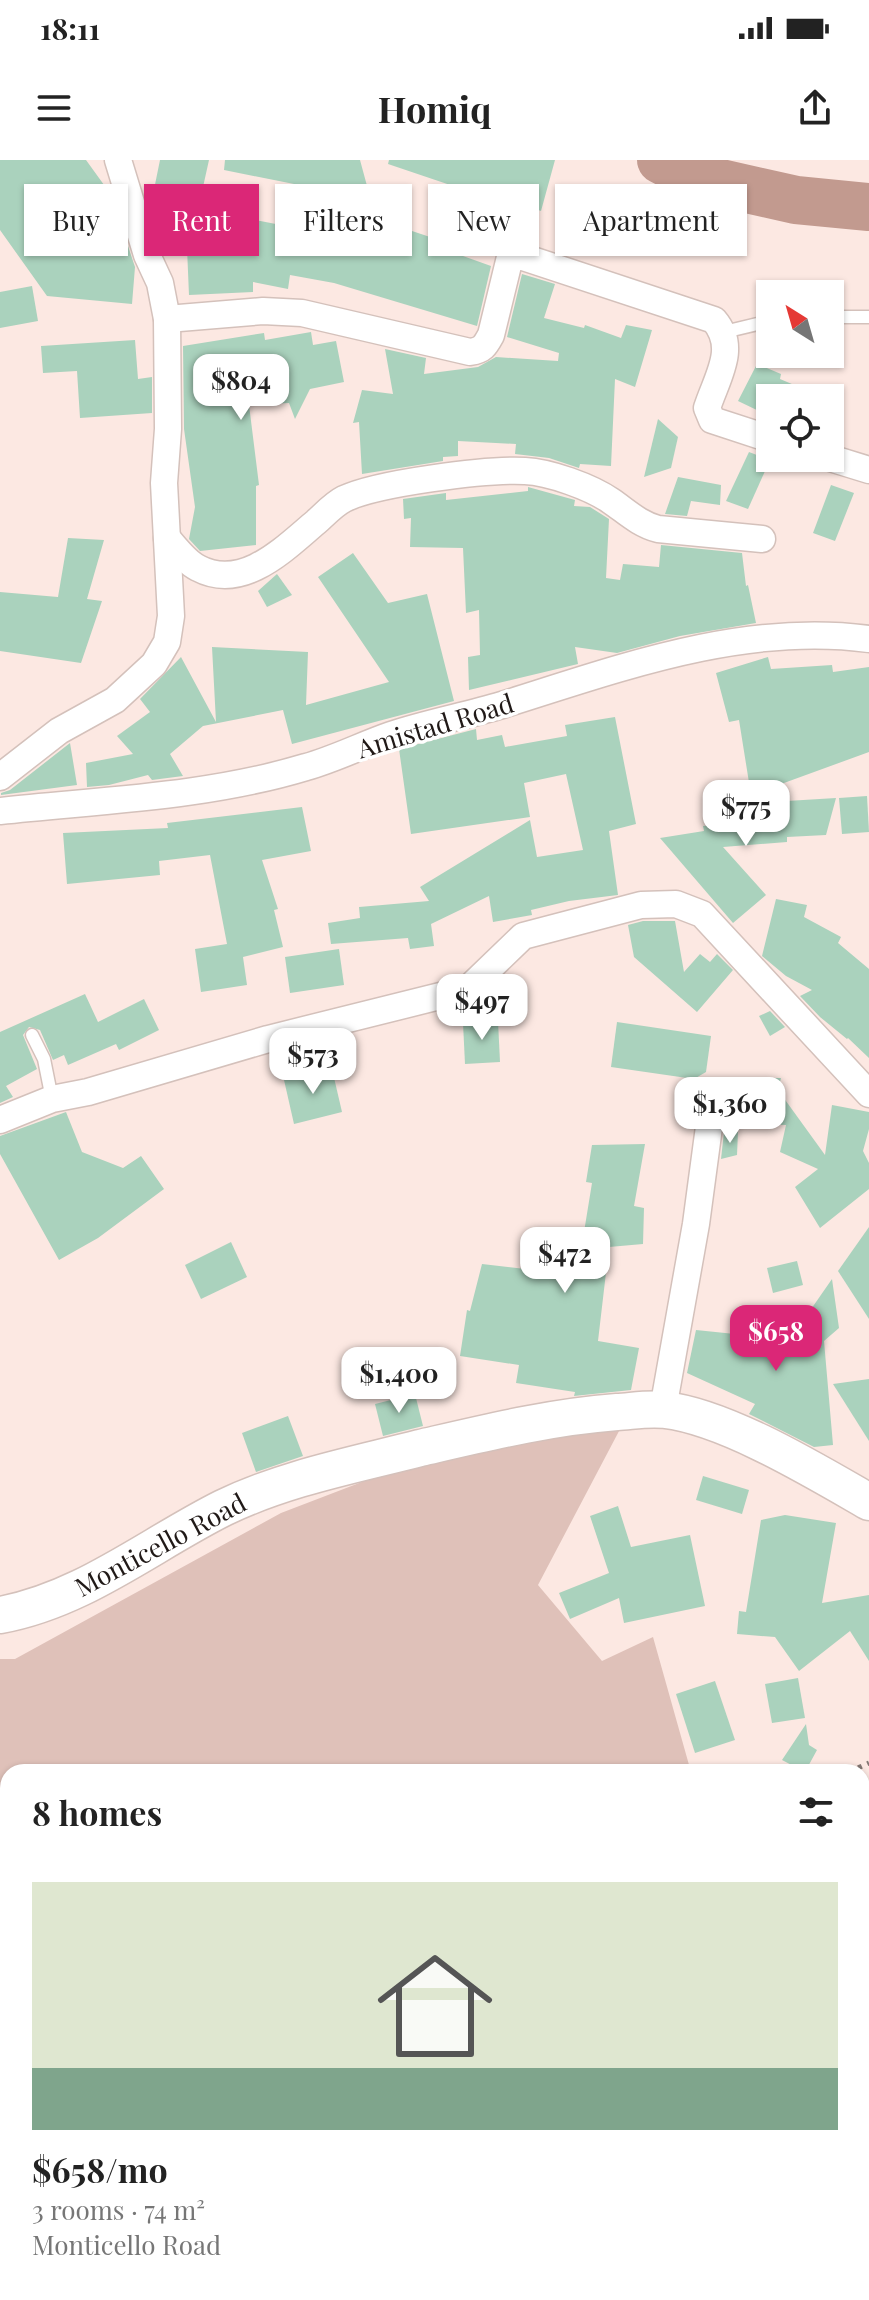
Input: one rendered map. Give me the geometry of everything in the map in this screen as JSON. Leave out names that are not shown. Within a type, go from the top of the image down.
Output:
[{"type":"main road","name":"Monticello Road","points":[[0,1615],[89,1585],[223,1508],[306,1476],[549,1419],[663,1409],[705,1420],[742,1435],[869,1502]]},
{"type":"street","points":[[0,777],[59,731],[115,700],[154,664],[167,642],[171,616],[164,483],[168,429],[167,319],[160,283],[147,255],[118,160]]},
{"type":"street","points":[[167,319],[263,311],[302,313],[470,352],[485,347],[491,335],[511,253],[714,320],[724,332],[728,347],[707,408],[712,420],[756,434]]},
{"type":"street","points":[[844,462],[869,470]]},
{"type":"street","points":[[167,538],[197,568],[227,574],[256,569],[341,500],[364,491],[497,472],[528,471],[580,485],[609,500],[642,524],[658,529],[762,539]]},
{"type":"street","name":"Amistad Road","points":[[0,811],[218,788],[307,767],[392,734],[463,717],[594,675],[770,635],[869,639]]},
{"type":"street","points":[[0,1120],[52,1099],[88,1092],[268,1039],[468,989],[523,936],[641,905],[676,904],[702,914],[869,1094]]},
{"type":"street","points":[[663,1409],[696,1224],[713,1097]]},
{"type":"lane","points":[[844,317],[869,317]]},
{"type":"lane","points":[[724,332],[756,324]]},
{"type":"lane","points":[[32,1035],[44,1059],[52,1099]]},
{"type":"shaded area","points":[[628,1414],[538,1585],[602,1661],[653,1637],[689,1764],[0,1764],[0,1659],[15,1659],[281,1513],[388,1472]]},
{"type":"building","points":[[0,160],[86,160],[103,184],[24,184],[24,256],[128,256],[128,246],[135,267],[132,304],[47,296],[0,230]]},
{"type":"building","points":[[160,160],[209,160],[204,184],[155,184]]},
{"type":"building","points":[[225,160],[360,160],[367,184],[294,184],[224,170]]},
{"type":"building","points":[[389,160],[555,160],[541,211],[539,184],[447,184],[388,164]]},
{"type":"building","points":[[259,221],[275,224],[275,256],[412,256],[412,231],[428,236],[428,256],[463,256],[491,266],[477,326],[334,283],[290,275],[288,289],[253,282],[253,292],[189,295],[187,256],[259,256]]},
{"type":"building","points":[[522,274],[555,284],[544,318],[584,328],[585,325],[621,338],[626,325],[652,330],[635,387],[615,379],[611,466],[580,464],[579,468],[549,458],[515,454],[516,444],[458,441],[458,456],[362,474],[359,422],[353,423],[362,390],[393,394],[385,349],[426,358],[424,374],[478,367],[496,357],[558,361],[559,353],[507,337]]},
{"type":"building","points":[[32,286],[38,321],[0,328],[0,292]]},
{"type":"building","points":[[311,332],[313,345],[336,341],[344,382],[310,389],[295,419],[289,403],[249,405],[259,485],[256,486],[256,545],[200,551],[189,539],[195,507],[184,429],[183,346],[264,333],[265,340]]},
{"type":"building","points":[[135,340],[138,379],[152,377],[152,413],[80,418],[77,371],[43,373],[41,346]]},
{"type":"building","points":[[756,366],[781,374],[780,379],[792,384],[756,384],[756,410],[738,401]]},
{"type":"building","points":[[658,419],[678,437],[671,468],[644,477]]},
{"type":"building","points":[[749,452],[756,455],[756,472],[765,472],[748,509],[726,501]]},
{"type":"building","points":[[678,477],[721,485],[720,505],[691,501],[687,516],[665,514]]},
{"type":"building","points":[[831,485],[854,493],[835,541],[813,533]]},
{"type":"building","points":[[528,487],[575,500],[574,506],[590,507],[609,519],[606,578],[620,580],[623,564],[659,567],[661,545],[742,553],[746,586],[756,623],[680,636],[617,653],[575,647],[578,664],[469,690],[468,657],[480,655],[479,610],[466,613],[463,548],[410,547],[411,518],[404,519],[403,499],[446,493],[446,500],[528,491]]},
{"type":"building","points":[[68,538],[104,540],[87,599],[102,601],[81,663],[0,651],[0,592],[58,597]]},
{"type":"building","points":[[353,553],[388,603],[427,594],[454,701],[292,744],[283,710],[203,726],[170,754],[183,776],[152,780],[148,775],[87,787],[86,763],[133,754],[117,736],[150,712],[140,699],[181,657],[216,722],[212,647],[308,652],[306,705],[389,682],[318,577]]},
{"type":"building","points":[[277,574],[292,595],[267,607],[258,591]]},
{"type":"building","points":[[768,657],[771,669],[832,665],[833,672],[869,667],[869,752],[751,795],[739,720],[729,722],[716,673]]},
{"type":"building","points":[[615,717],[636,824],[609,831],[618,895],[569,901],[531,910],[532,915],[493,922],[489,896],[431,924],[434,946],[410,949],[408,938],[331,944],[328,923],[360,918],[359,907],[429,901],[420,887],[530,820],[537,857],[583,850],[566,774],[524,783],[530,817],[411,834],[399,749],[476,729],[477,740],[502,735],[505,747],[567,736],[565,725]]},
{"type":"building","points":[[70,743],[77,785],[1,795],[1,793],[10,790]]},
{"type":"building","points":[[867,796],[869,832],[842,834],[839,798]]},
{"type":"building","points":[[836,798],[826,835],[787,837],[787,842],[723,847],[766,895],[733,923],[660,838],[704,831],[703,826],[753,822],[752,803]]},
{"type":"building","points":[[302,807],[311,851],[262,860],[278,909],[274,910],[283,947],[243,957],[247,985],[201,992],[195,949],[227,944],[210,855],[159,861],[160,875],[67,884],[63,833],[168,828],[167,823]]},
{"type":"building","points":[[776,899],[807,905],[804,917],[841,937],[838,943],[869,969],[869,1058],[800,996],[812,990],[786,976],[762,956]]},
{"type":"building","points":[[643,921],[675,921],[684,972],[700,954],[710,962],[717,954],[733,970],[697,1012],[634,957],[628,925]]},
{"type":"building","points":[[339,949],[344,985],[290,993],[285,957]]},
{"type":"building","points":[[85,994],[98,1022],[144,999],[159,1030],[119,1050],[116,1044],[68,1065],[64,1055],[53,1060],[40,1030],[29,1027],[23,1035],[37,1069],[6,1086],[13,1097],[0,1103],[0,1032]]},
{"type":"building","points":[[770,1011],[785,1027],[770,1036],[759,1016]]},
{"type":"building","points":[[498,1021],[500,1062],[465,1064],[463,1023]]},
{"type":"building","points":[[617,1022],[711,1036],[706,1072],[694,1079],[611,1067]]},
{"type":"building","points":[[332,1069],[342,1112],[294,1124],[284,1080]]},
{"type":"building","points":[[728,1078],[781,1078],[778,1090],[825,1155],[832,1105],[869,1112],[869,1129],[863,1151],[869,1163],[869,1189],[820,1228],[795,1187],[818,1169],[780,1152],[786,1125],[726,1123]]},
{"type":"building","points":[[66,1112],[82,1152],[123,1168],[141,1156],[164,1189],[98,1238],[59,1260],[0,1154],[0,1136]]},
{"type":"building","points":[[724,1132],[738,1132],[737,1155],[721,1159]]},
{"type":"building","points":[[645,1144],[634,1206],[644,1208],[643,1244],[609,1247],[598,1341],[639,1348],[631,1390],[574,1396],[575,1392],[516,1383],[519,1365],[460,1356],[467,1310],[470,1311],[482,1264],[577,1275],[592,1183],[586,1182],[592,1145]]},
{"type":"building","points":[[869,1227],[869,1319],[838,1271]]},
{"type":"building","points":[[231,1242],[247,1277],[201,1299],[185,1265]]},
{"type":"building","points":[[797,1261],[803,1285],[773,1293],[767,1268]]},
{"type":"building","points":[[832,1279],[839,1328],[824,1341],[833,1445],[814,1447],[749,1414],[755,1404],[687,1373],[696,1330],[785,1339],[812,1323],[807,1315]]},
{"type":"building","points":[[435,1356],[436,1380],[402,1383],[400,1359]]},
{"type":"building","points":[[869,1379],[869,1441],[833,1384]]},
{"type":"building","points":[[415,1394],[423,1426],[383,1436],[375,1404]]},
{"type":"building","points":[[288,1416],[303,1456],[256,1472],[242,1433]]},
{"type":"building","points":[[703,1476],[749,1490],[742,1514],[696,1500]]},
{"type":"building","points":[[618,1506],[631,1547],[690,1535],[705,1606],[624,1623],[619,1598],[570,1619],[559,1593],[609,1573],[590,1516]]},
{"type":"building","points":[[785,1515],[836,1523],[822,1603],[869,1595],[869,1661],[850,1631],[799,1671],[775,1637],[737,1634],[739,1611],[746,1612],[761,1520]]},
{"type":"building","points":[[798,1678],[805,1718],[772,1723],[765,1684]]},
{"type":"building","points":[[715,1681],[735,1740],[695,1753],[676,1694]]},
{"type":"building","points":[[806,1724],[809,1745],[817,1750],[809,1764],[790,1764],[782,1760]]},
{"type":"waterway","points":[[661,160],[694,177],[796,200],[869,207]]}]
